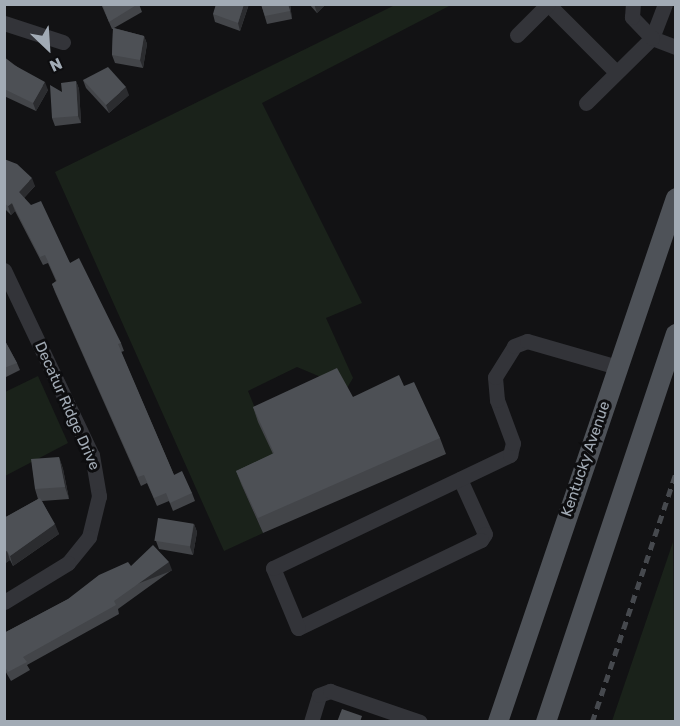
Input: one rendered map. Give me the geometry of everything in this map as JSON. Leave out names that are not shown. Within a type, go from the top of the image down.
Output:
[{"type":"main road","name":"Kentucky Avenue","points":[[498,722],[675,198]]},
{"type":"main road","points":[[546,722],[675,334]]},
{"type":"street","points":[[517,35],[548,4],[616,72]]},
{"type":"street","points":[[633,4],[632,17],[652,38],[675,47]]},
{"type":"street","points":[[586,103],[652,38],[664,4]]},
{"type":"street","points":[[4,22],[63,42]]},
{"type":"street","name":"Decatur Ridge Drive","points":[[4,270],[97,470],[96,517],[83,545],[57,572],[4,602]]},
{"type":"street","points":[[460,479],[485,534],[481,540],[298,628],[273,568],[510,455],[513,443],[497,400],[495,377],[514,346],[527,340],[617,367]]},
{"type":"street","points":[[310,722],[319,695],[330,691],[418,721]]},
{"type":"shaded area","points":[[395,5],[451,5],[262,103],[362,303],[326,318],[353,378],[347,388],[297,367],[248,391],[278,464],[242,486],[263,533],[224,551],[55,172]]},
{"type":"shaded area","points":[[38,376],[68,443],[5,476],[5,392]]},
{"type":"shaded area","points":[[673,542],[675,721],[612,721]]},
{"type":"building","points":[[102,4],[138,4],[109,22]]},
{"type":"building","points":[[216,4],[244,4],[238,23],[213,14]]},
{"type":"building","points":[[261,4],[288,4],[290,11],[265,16]]},
{"type":"building","points":[[113,28],[144,36],[140,60],[112,55]]},
{"type":"building","points":[[4,57],[45,82],[33,103],[4,89]]},
{"type":"building","points":[[108,67],[126,87],[106,105],[83,80]]},
{"type":"building","points":[[76,81],[78,116],[52,118],[50,85],[62,92],[61,83]]},
{"type":"building","points":[[4,159],[17,164],[32,178],[19,192],[31,205],[41,201],[70,263],[79,258],[121,343],[118,344],[174,475],[182,471],[192,493],[170,503],[166,493],[154,498],[144,475],[138,477],[52,284],[57,281],[45,255],[40,257],[12,203],[8,206],[4,203]]},
{"type":"building","points":[[4,339],[17,363],[4,368]]},
{"type":"building","points":[[337,368],[353,397],[399,375],[404,386],[414,382],[440,438],[258,518],[236,471],[274,453],[253,407]]},
{"type":"building","points":[[59,457],[65,487],[35,489],[31,459]]},
{"type":"building","points":[[40,498],[55,524],[10,556],[7,551],[4,552],[4,518]]},
{"type":"building","points":[[158,518],[194,524],[190,546],[154,541]]},
{"type":"building","points":[[153,545],[169,562],[114,601],[116,605],[23,657],[27,662],[8,672],[4,666],[4,633],[68,599],[99,575],[128,562],[131,566]]},
{"type":"building","points":[[342,709],[362,716],[360,722],[337,722]]},
{"type":"railway","points":[[592,722],[676,473]]}]
